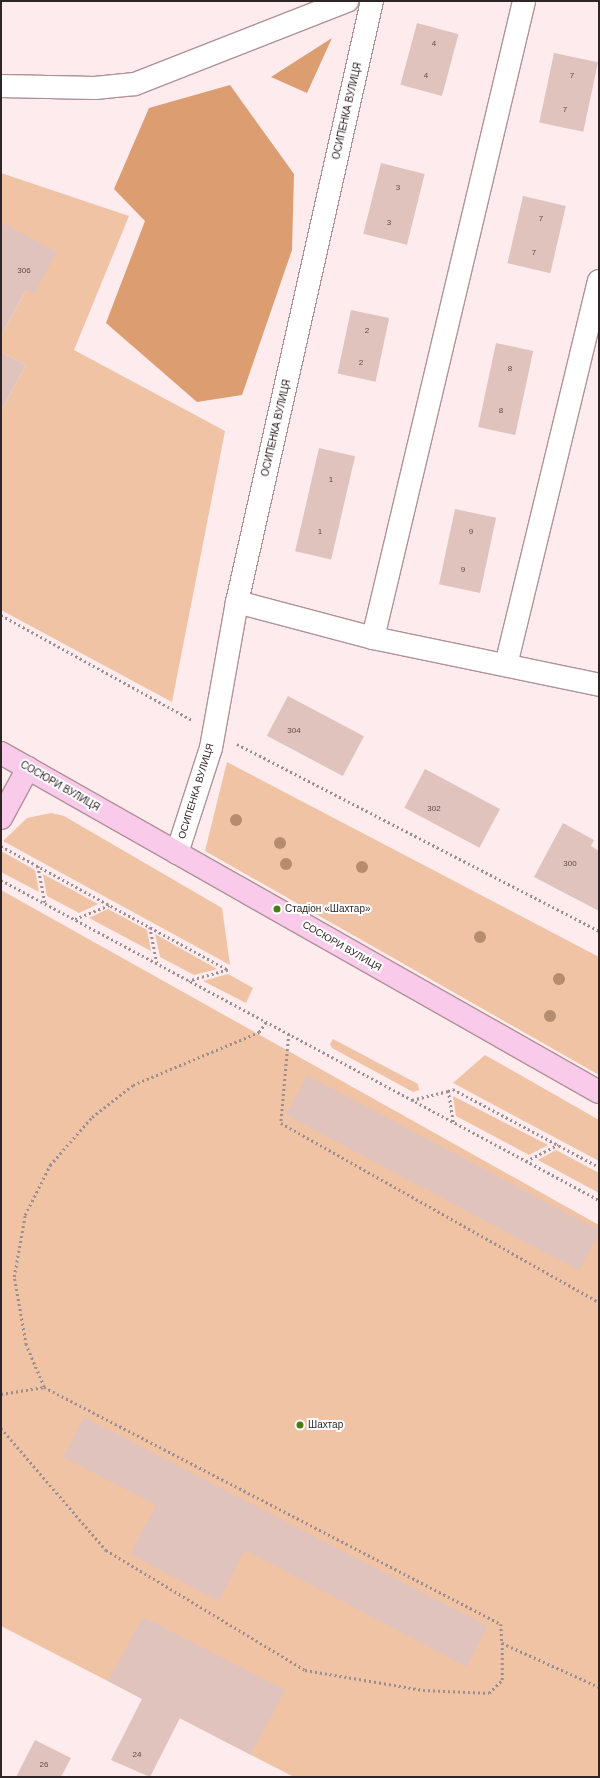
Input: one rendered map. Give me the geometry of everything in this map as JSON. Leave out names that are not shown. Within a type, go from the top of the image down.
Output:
[{"type":"main road","name":"СОСЮРИ ВУЛИЦЯ","points":[[1,753],[599,1092]]},
{"type":"main road","points":[[1,818],[28,768]]},
{"type":"street","points":[[1,86],[95,88],[135,84],[347,1]]},
{"type":"street","name":"ОСИПЕНКА ВУЛИЦЯ","points":[[177,853],[213,732],[237,602],[372,1]]},
{"type":"street","points":[[373,638],[524,1]]},
{"type":"street","points":[[506,665],[599,281]]},
{"type":"street","points":[[237,602],[373,638],[599,685]]},
{"type":"path","points":[[1,615],[213,732],[599,931]]},
{"type":"path","points":[[1,846],[228,970],[189,981]]},
{"type":"path","points":[[38,866],[45,903]]},
{"type":"path","points":[[1,880],[599,1200]]},
{"type":"path","points":[[75,919],[109,905]]},
{"type":"path","points":[[150,927],[157,964]]},
{"type":"path","points":[[44,1387],[26,1345],[14,1277],[25,1215],[50,1165],[92,1117],[133,1085],[259,1032],[266,1022]]},
{"type":"path","points":[[289,1034],[281,1123],[599,1302]]},
{"type":"path","points":[[412,1100],[453,1089],[599,1166]]},
{"type":"path","points":[[448,1091],[453,1122]]},
{"type":"path","points":[[526,1161],[558,1145]]},
{"type":"path","points":[[1,1394],[44,1387],[501,1624],[502,1680],[489,1692],[423,1690],[305,1670],[106,1550],[1,1428]]},
{"type":"path","points":[[502,1643],[599,1687]]},
{"type":"shaded area","points":[[332,38],[307,93],[271,77]]},
{"type":"shaded area","points":[[230,85],[294,174],[292,250],[242,395],[197,402],[106,323],[145,221],[114,189],[149,108]]},
{"type":"shaded area","points":[[1,173],[129,216],[74,350],[225,431],[172,702],[1,610],[1,411],[26,365],[1,352],[1,336],[26,290],[1,222]]},
{"type":"shaded area","points":[[227,762],[599,957],[599,1075],[205,851]]},
{"type":"shaded area","points":[[51,813],[64,816],[222,908],[230,965],[3,841],[27,818]]},
{"type":"shaded area","points":[[1,851],[35,870],[39,892],[1,872]]},
{"type":"shaded area","points":[[43,874],[98,904],[79,913],[47,896]]},
{"type":"shaded area","name":"Шахтар","points":[[1,890],[599,1225],[599,1777],[294,1777],[1,1626]]},
{"type":"shaded area","points":[[108,909],[147,930],[151,951],[89,918]]},
{"type":"shaded area","points":[[155,934],[217,969],[194,975],[160,957]]},
{"type":"shaded area","points":[[228,974],[253,988],[246,1003],[203,981]]},
{"type":"shaded area","points":[[333,1039],[418,1084],[419,1090],[413,1092],[332,1048],[330,1044]]},
{"type":"shaded area","points":[[485,1055],[599,1120],[599,1161],[453,1083]]},
{"type":"shaded area","points":[[453,1096],[548,1145],[529,1155],[456,1116]]},
{"type":"shaded area","points":[[556,1150],[599,1173],[599,1193],[538,1160]]},
{"type":"building","points":[[417,23],[459,34],[442,96],[400,85]]},
{"type":"building","points":[[554,53],[598,62],[583,132],[539,122]]},
{"type":"building","points":[[381,163],[425,174],[407,245],[363,234]]},
{"type":"building","points":[[523,196],[566,206],[550,273],[507,263]]},
{"type":"building","points":[[1,222],[57,252],[34,294],[26,290],[1,336]]},
{"type":"building","points":[[351,310],[389,318],[376,382],[337,374]]},
{"type":"building","points":[[496,343],[533,351],[515,435],[478,427]]},
{"type":"building","points":[[1,352],[26,365],[1,411]]},
{"type":"building","points":[[319,448],[355,456],[331,560],[295,551]]},
{"type":"building","points":[[455,509],[496,518],[480,593],[439,584]]},
{"type":"building","points":[[288,696],[364,736],[343,776],[267,736]]},
{"type":"building","points":[[425,769],[500,809],[479,848],[404,808]]},
{"type":"building","points":[[563,823],[594,840],[591,846],[599,851],[599,911],[534,877]]},
{"type":"building","points":[[307,1075],[599,1230],[599,1233],[579,1271],[286,1115]]},
{"type":"building","points":[[84,1417],[487,1626],[467,1667],[245,1550],[219,1601],[130,1554],[156,1505],[63,1457]]},
{"type":"building","points":[[143,1617],[285,1690],[251,1755],[180,1718],[150,1777],[111,1760],[142,1699],[108,1681]]},
{"type":"building","points":[[35,1740],[71,1758],[61,1777],[16,1777]]},
{"type":"place","name":"Стадіон «Шахтар»","points":[[277,909]]},
{"type":"place","name":"Шахтар","points":[[300,1425]]}]
